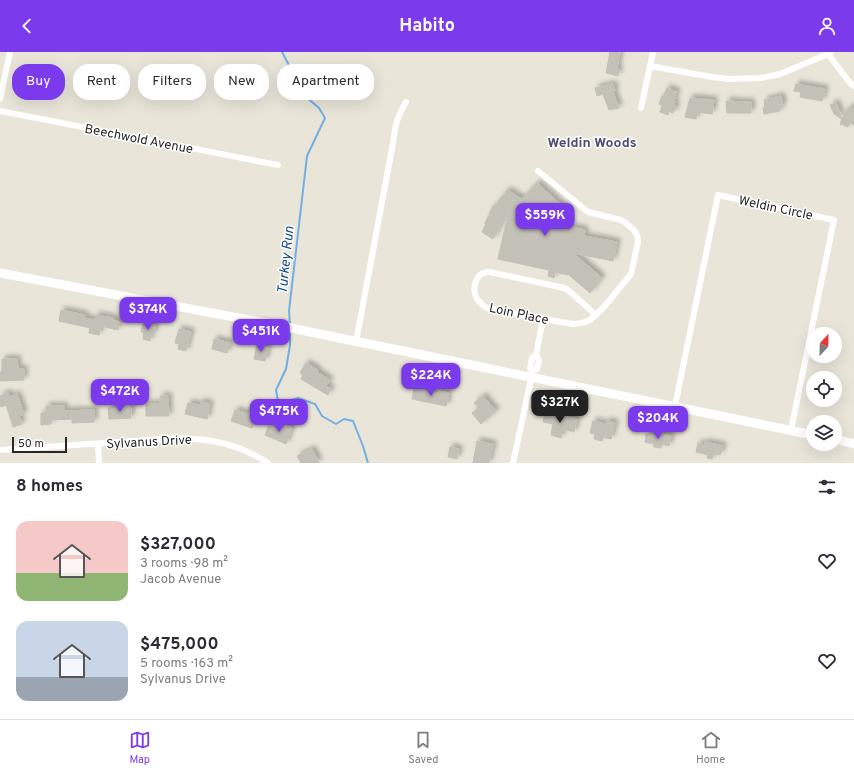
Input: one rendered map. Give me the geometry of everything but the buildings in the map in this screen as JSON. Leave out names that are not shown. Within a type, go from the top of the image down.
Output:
[{"type":"street","points":[[0,99],[10,52]]},
{"type":"street","points":[[641,108],[653,52]]},
{"type":"street","points":[[650,66],[728,79],[762,78],[780,74],[829,53],[850,83],[854,86]]},
{"type":"street","points":[[356,342],[395,126],[406,102]]},
{"type":"street","name":"Beechwold Avenue","points":[[0,111],[278,165]]},
{"type":"street","name":"Loin Place","points":[[538,171],[588,212],[621,220],[631,226],[637,235],[638,242],[631,274],[604,307],[596,315],[590,320],[582,324],[543,319],[487,308],[482,305],[475,295],[477,278],[485,272],[490,272],[564,288],[596,315]]},
{"type":"street","name":"Weldin Circle","points":[[675,406],[718,195],[834,220],[791,430]]},
{"type":"street","points":[[0,273],[276,325],[356,342],[533,374],[806,433]]},
{"type":"street","points":[[513,463],[533,374],[530,368],[532,358],[536,355],[543,319]]},
{"type":"street","name":"Sylvanus Drive","points":[[0,450],[194,438],[240,448],[268,463]]},
{"type":"street","points":[[842,441],[854,444]]},
{"type":"street","name":"Sylvanus Drive","points":[[98,444],[99,463]]},
{"type":"waterway","name":"Turkey Run","points":[[282,52],[291,69],[294,82],[305,96],[319,108],[325,118],[307,156],[289,311],[290,325]]},
{"type":"waterway","name":"Turkey Run","points":[[290,331],[290,345],[286,369],[276,390],[278,401],[285,402],[298,398],[315,404],[322,416],[336,424],[344,419],[353,421],[368,463]]},
{"type":"district","name":"Weldin Woods","points":[[592,142]]}]
